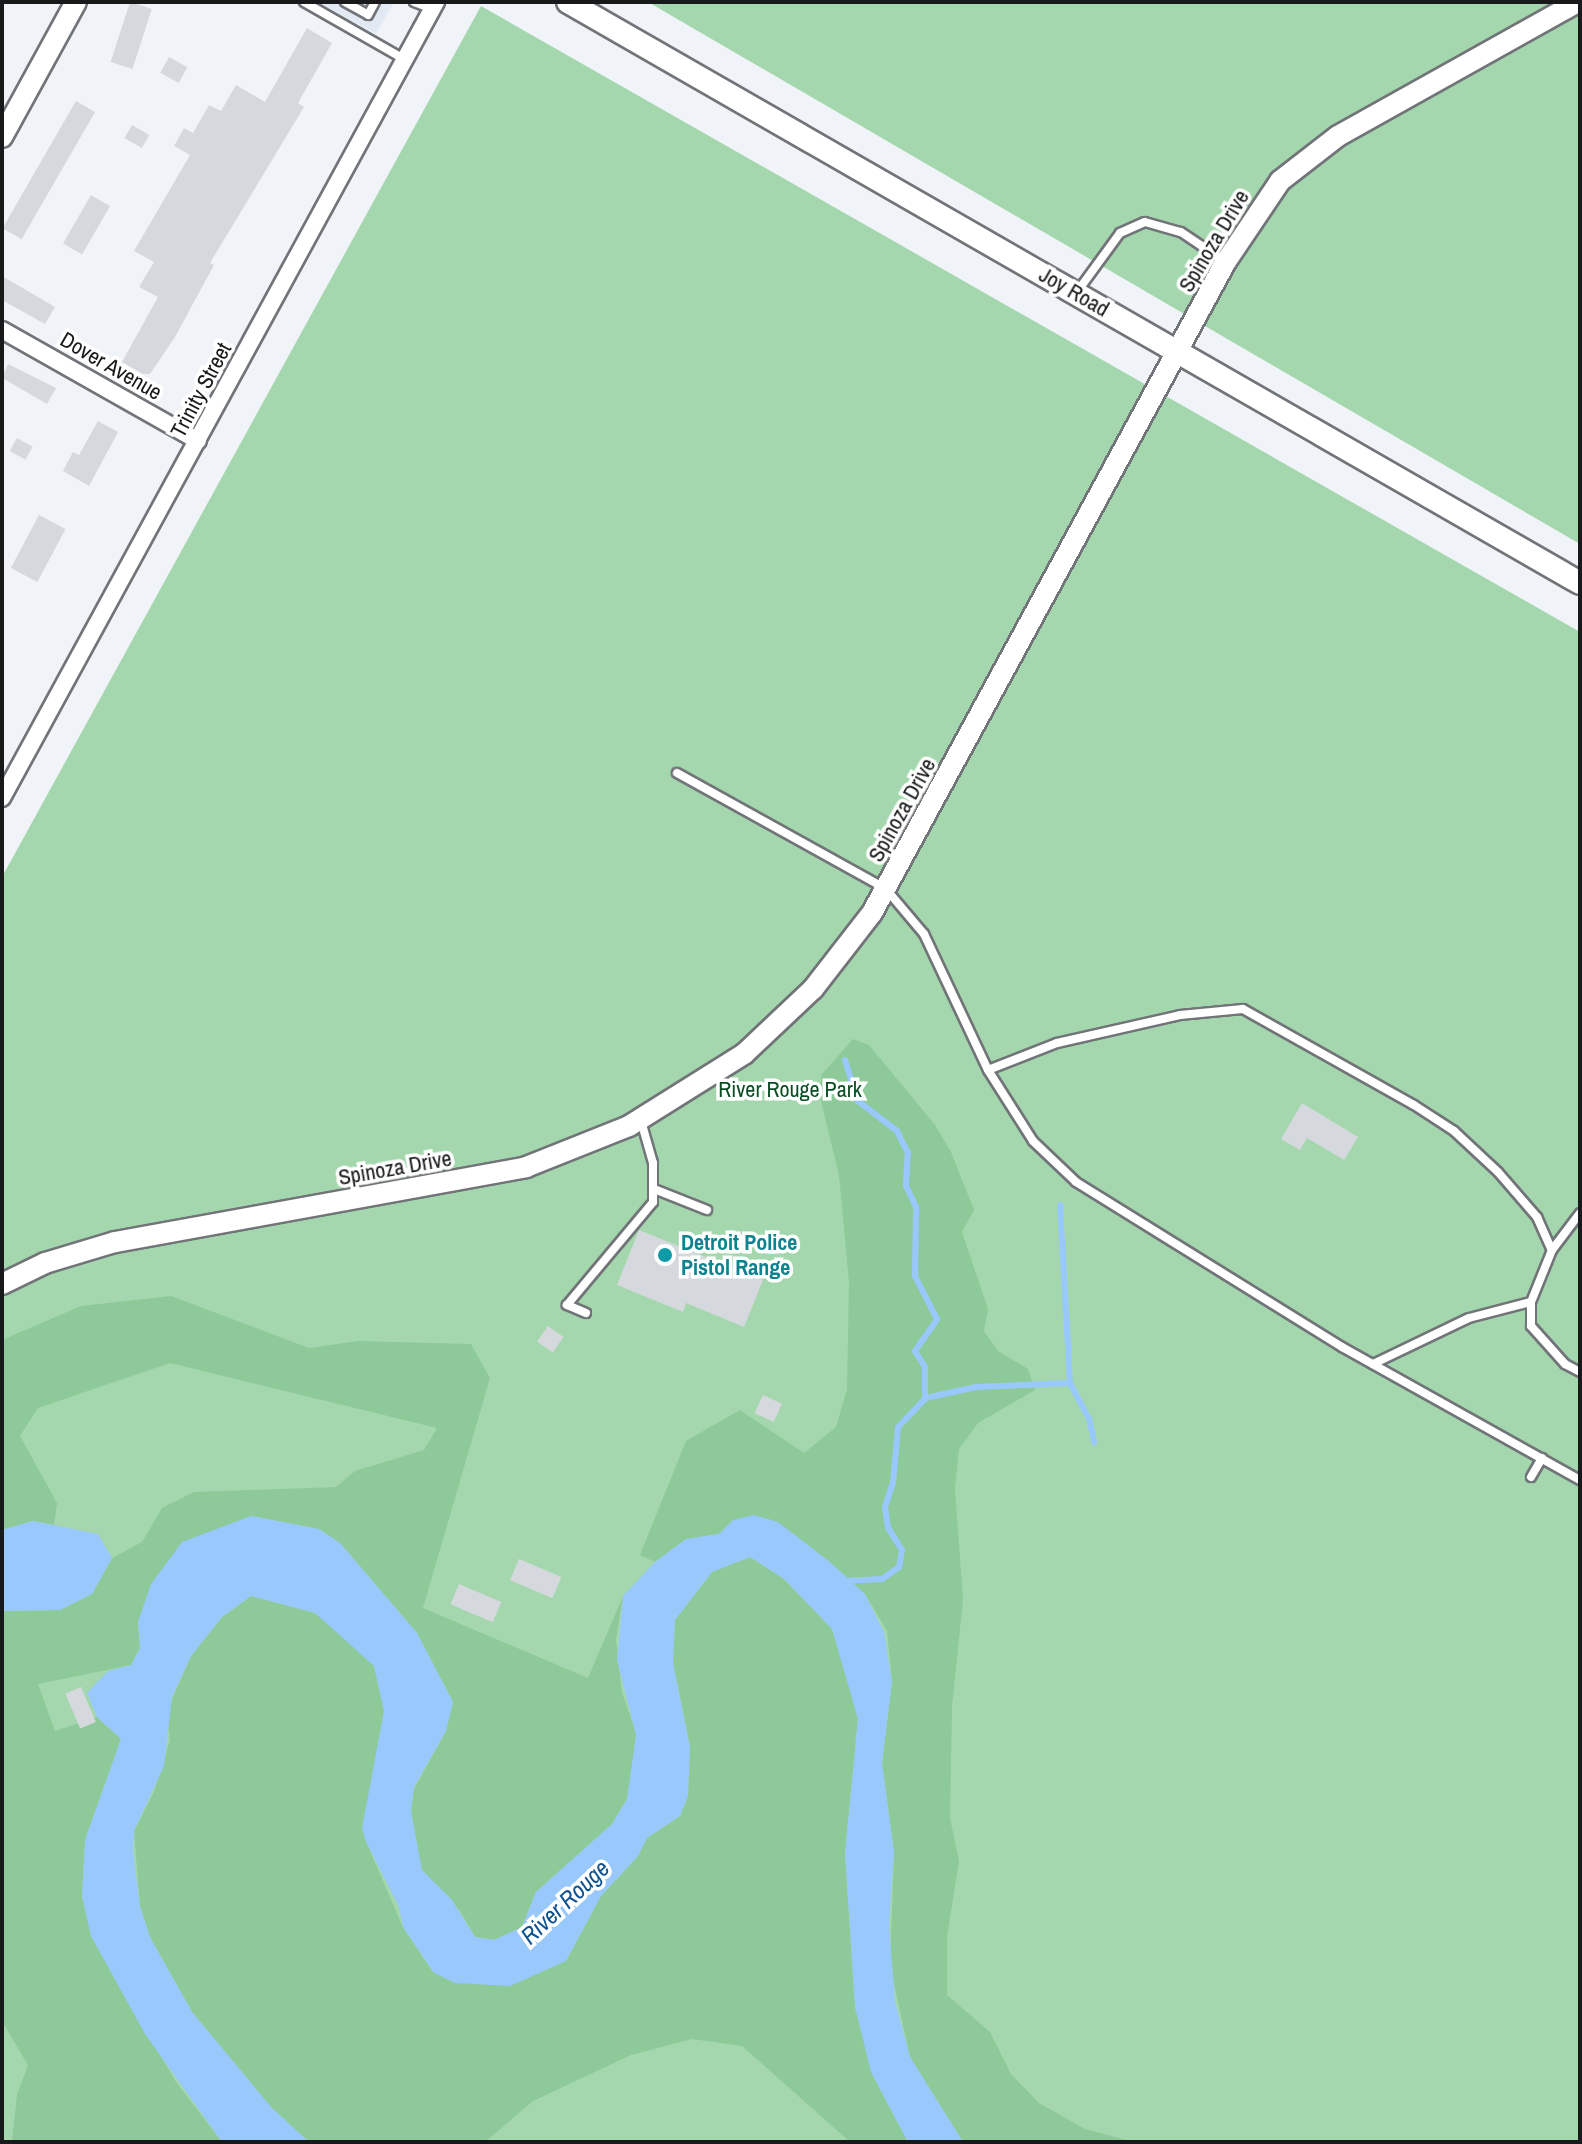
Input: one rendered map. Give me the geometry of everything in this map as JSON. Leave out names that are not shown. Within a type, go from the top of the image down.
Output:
[{"type":"main road","name":"Joy Road","points":[[568,2],[1580,583]]},
{"type":"street","points":[[2,137],[76,2]]},
{"type":"street","name":"Spinoza Drive","points":[[2,1284],[45,1263],[115,1242],[489,1176],[561,1155],[641,1120],[705,1083],[780,1023],[844,952],[886,889],[1225,263],[1280,181],[1319,148],[1578,2]]},
{"type":"street","name":"Trinity Street","points":[[2,798],[434,6]]},
{"type":"street","name":"Dover Avenue","points":[[2,330],[198,441]]},
{"type":"lane","points":[[304,2],[405,60]]},
{"type":"lane","points":[[345,2],[368,15],[375,2]]},
{"type":"lane","points":[[414,2],[434,6]]},
{"type":"lane","points":[[1077,293],[1120,233],[1145,222],[1181,232],[1225,263]]},
{"type":"lane","points":[[677,773],[886,889],[924,934],[988,1070],[1033,1141],[1076,1182],[1373,1364],[1580,1480]]},
{"type":"lane","points":[[988,1070],[1057,1043],[1180,1015],[1243,1009],[1454,1131],[1537,1217],[1552,1250]]},
{"type":"lane","points":[[586,1313],[567,1305],[653,1202],[653,1163],[641,1120]]},
{"type":"lane","points":[[654,1189],[707,1210]]},
{"type":"lane","points":[[1580,1213],[1552,1250],[1531,1302],[1531,1326],[1565,1364],[1580,1372]]},
{"type":"lane","points":[[1373,1364],[1469,1318],[1531,1302]]},
{"type":"lane","points":[[1531,1477],[1542,1458]]},
{"type":"shaded area","points":[[319,2],[394,2],[376,34]]},
{"type":"green space","points":[[648,2],[1580,2],[1580,544]]},
{"type":"green space","name":"River Rouge Park","points":[[481,6],[1580,632],[1580,2142],[2,2142],[2,877]]},
{"type":"green space","points":[[853,1039],[869,1045],[935,1125],[951,1152],[974,1210],[962,1232],[988,1309],[984,1331],[998,1351],[1028,1369],[1035,1390],[978,1423],[959,1449],[955,1489],[963,1599],[952,1707],[950,1818],[959,1861],[947,1937],[947,1995],[990,2032],[1011,2074],[1039,2103],[1085,2129],[1134,2142],[963,2142],[910,2057],[890,1966],[894,1852],[882,1763],[892,1682],[887,1631],[865,1594],[806,1546],[733,1520],[719,1534],[686,1539],[655,1562],[640,1555],[686,1441],[740,1410],[804,1453],[836,1427],[847,1389],[849,1282],[839,1175],[819,1093],[822,1074]]},
{"type":"green space","points":[[171,1296],[309,1348],[358,1341],[471,1344],[490,1378],[423,1608],[588,1678],[623,1596],[616,1640],[622,1693],[638,1737],[627,1799],[612,1824],[536,1892],[522,1927],[495,1940],[475,1937],[460,1911],[422,1870],[417,1849],[411,1811],[414,1789],[446,1731],[453,1702],[417,1633],[340,1543],[319,1529],[251,1516],[138,1622],[140,1648],[131,1665],[38,1684],[55,1731],[97,1717],[121,1739],[85,1840],[82,1896],[91,1936],[176,2082],[222,2142],[12,2142],[17,2095],[28,2065],[2,2021],[2,1611],[60,1610],[92,1594],[112,1558],[142,1542],[162,1508],[194,1492],[336,1487],[355,1471],[424,1450],[437,1428],[170,1363],[38,1408],[20,1436],[57,1503],[54,1525],[33,1521],[2,1530],[2,1340],[81,1306]]},
{"type":"green space","points":[[750,1557],[784,1579],[832,1629],[843,1661],[858,1719],[845,1853],[855,2007],[873,2076],[908,2142],[850,2142],[742,2046],[692,2039],[631,2055],[533,2101],[485,2142],[309,2142],[272,2108],[192,2012],[150,1937],[140,1906],[134,1831],[154,1792],[170,1740],[167,1719],[191,1656],[222,1617],[251,1596],[315,1613],[341,1632],[374,1666],[384,1711],[369,1805],[370,1851],[403,1927],[422,1956],[434,1973],[566,1961],[601,1896],[638,1856],[647,1838],[680,1816],[688,1796],[690,1747],[673,1663],[675,1620],[712,1572]]},
{"type":"water","name":"River Rouge","points":[[754,1515],[778,1522],[830,1562],[865,1594],[884,1632],[892,1682],[882,1763],[894,1852],[889,1925],[895,2001],[910,2057],[963,2142],[908,2142],[871,2072],[855,2007],[845,1853],[858,1719],[832,1629],[784,1579],[750,1557],[712,1572],[675,1620],[673,1663],[690,1747],[688,1796],[680,1816],[647,1838],[638,1856],[601,1896],[566,1961],[510,1986],[455,1983],[434,1973],[403,1927],[399,1907],[366,1842],[362,1828],[384,1711],[374,1666],[315,1613],[251,1596],[222,1617],[191,1656],[172,1697],[164,1766],[134,1831],[133,1851],[140,1906],[150,1937],[192,2012],[272,2108],[309,2142],[222,2142],[145,2034],[91,1936],[82,1896],[85,1840],[121,1739],[97,1717],[87,1693],[108,1671],[131,1665],[140,1648],[138,1622],[151,1584],[182,1542],[251,1516],[319,1529],[340,1543],[417,1633],[453,1702],[446,1731],[414,1787],[411,1811],[422,1870],[452,1900],[475,1937],[494,1940],[522,1927],[536,1892],[612,1824],[627,1799],[636,1735],[617,1660],[623,1596],[655,1562],[686,1539],[719,1534],[733,1520]]},
{"type":"water","points":[[33,1521],[98,1534],[112,1558],[92,1594],[60,1610],[2,1611],[2,1530]]},
{"type":"building","points":[[130,2],[152,9],[132,69],[111,62]]},
{"type":"building","points":[[307,28],[332,43],[298,103],[304,107],[210,263],[214,265],[175,337],[150,374],[143,374],[122,362],[158,297],[139,287],[154,262],[134,251],[190,155],[174,146],[184,128],[193,133],[209,105],[221,111],[236,85],[265,102]]},
{"type":"building","points":[[169,57],[187,67],[179,83],[160,73]]},
{"type":"building","points":[[76,101],[95,112],[22,239],[3,228]]},
{"type":"building","points":[[132,125],[149,135],[142,148],[125,138]]},
{"type":"building","points":[[91,195],[110,206],[82,254],[63,243]]},
{"type":"building","points":[[2,276],[55,307],[45,324],[2,300]]},
{"type":"building","points":[[8,364],[56,388],[47,404],[2,378]]},
{"type":"building","points":[[98,421],[118,432],[89,486],[63,471],[73,452],[79,455]]},
{"type":"building","points":[[17,438],[33,447],[25,460],[10,451]]},
{"type":"building","points":[[39,515],[65,529],[37,582],[11,568]]},
{"type":"building","points":[[1302,1103],[1358,1137],[1344,1160],[1307,1138],[1300,1150],[1281,1139]]},
{"type":"building","name":"Detroit Police Pistol Range","points":[[639,1230],[763,1280],[744,1327],[686,1303],[683,1312],[617,1285]]},
{"type":"building","points":[[548,1326],[564,1337],[553,1352],[537,1342]]},
{"type":"building","points":[[763,1395],[782,1404],[774,1422],[755,1413]]},
{"type":"building","points":[[519,1559],[561,1577],[552,1598],[510,1580]]},
{"type":"building","points":[[459,1584],[501,1602],[493,1622],[450,1604]]},
{"type":"building","points":[[81,1687],[96,1722],[80,1729],[65,1694]]},
{"type":"waterway","points":[[843,1581],[882,1579],[899,1567],[902,1550],[888,1528],[885,1507],[893,1483],[898,1427],[925,1399],[925,1367],[915,1351],[937,1319],[915,1276],[916,1207],[906,1186],[908,1153],[897,1131],[858,1101],[845,1060]]},
{"type":"waterway","points":[[1060,1205],[1070,1383],[1089,1418],[1094,1442]]},
{"type":"waterway","points":[[926,1398],[976,1387],[1070,1383]]},
{"type":"place","name":"Detroit Police Pistol Range","points":[[665,1255]]}]
